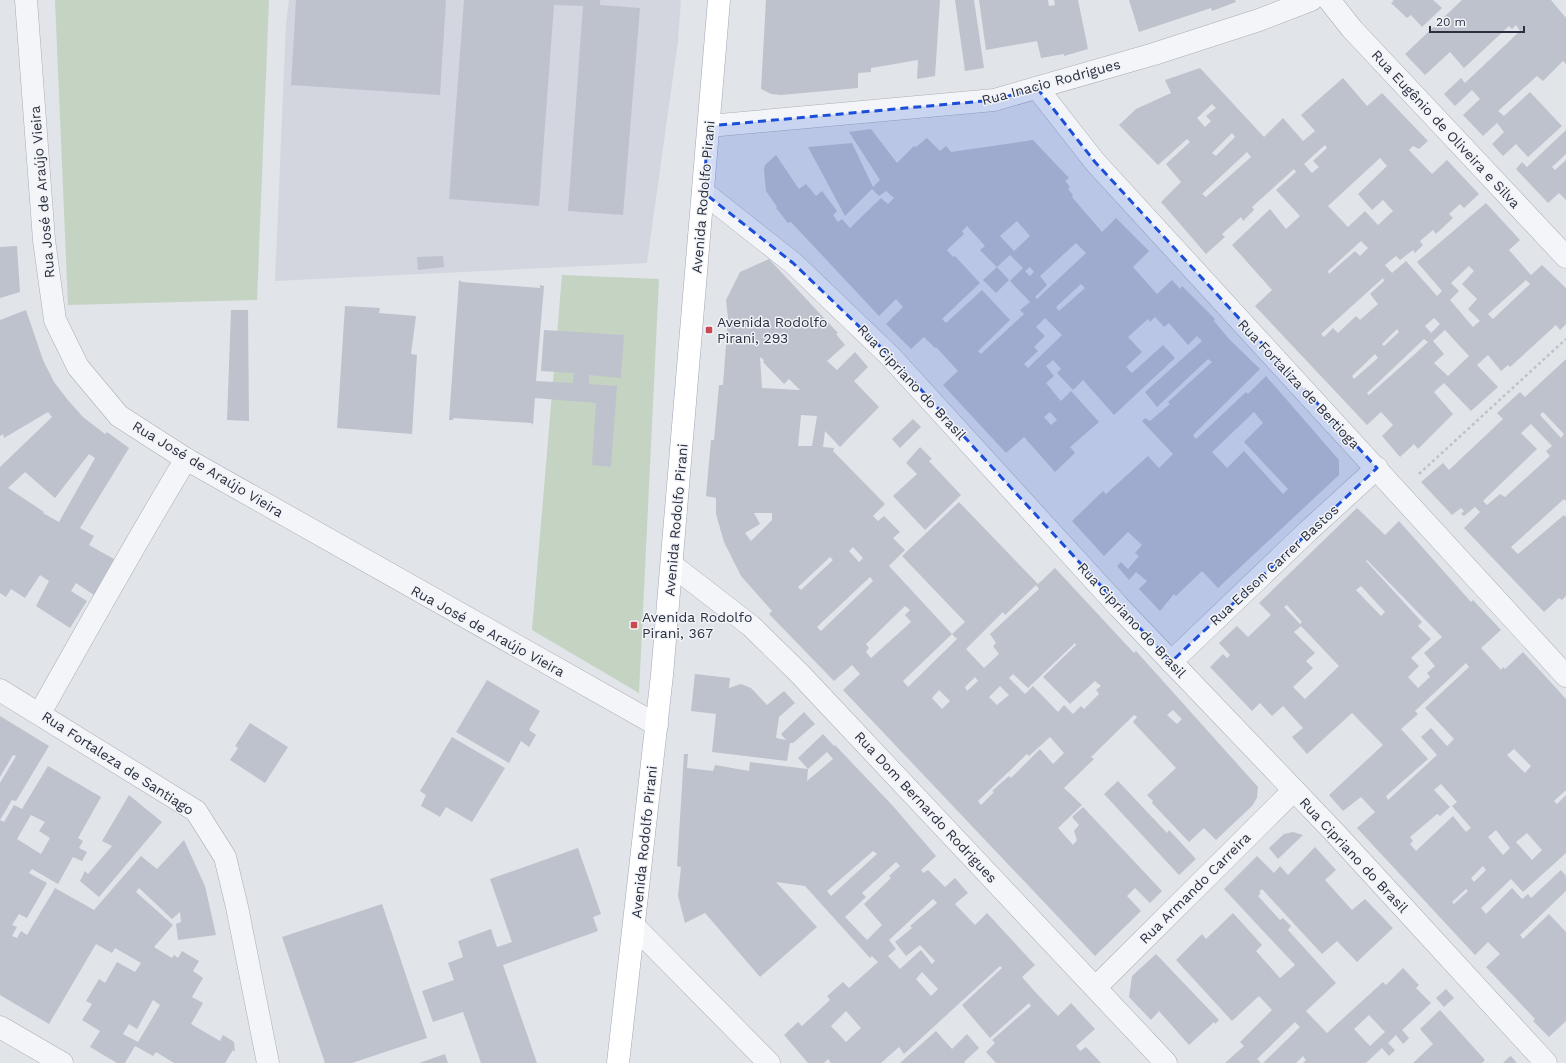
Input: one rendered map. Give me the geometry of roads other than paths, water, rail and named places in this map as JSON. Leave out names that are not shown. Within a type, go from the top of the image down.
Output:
[{"type":"main road","name":"Avenida Rodolfo Pirani","points":[[618,1063],[657,725],[704,192],[719,0]]},
{"type":"street","name":"Rua José de Araújo Vieira","points":[[26,0],[44,240],[56,320],[78,367],[119,416],[186,460],[657,725]]},
{"type":"street","name":"Rua Inacio Rodrigues","points":[[709,126],[994,100],[1169,50],[1259,20],[1311,0]]},
{"type":"street","name":"Rua Eugênio de Oliveira e Silva","points":[[1328,0],[1352,28],[1566,257]]},
{"type":"street","name":"Rua Fortaliza de Bertioga","points":[[1037,88],[1095,162],[1566,676]]},
{"type":"street","name":"Rua Cipriano do Brasil","points":[[704,192],[793,263],[890,356],[1118,607],[1294,790],[1546,1063]]},
{"type":"street","points":[[40,712],[92,623],[128,554],[186,460]]},
{"type":"street","name":"Rua Edson Carrer Bastos","points":[[1171,662],[1308,531],[1377,468]]},
{"type":"street","name":"Rua Dom Bernardo Rodrigues","points":[[672,565],[751,626],[788,663],[1096,987],[1166,1063]]},
{"type":"street","name":"Rua Fortaleza de Santiago","points":[[0,690],[40,712],[196,811],[225,857],[237,907],[268,1063]]},
{"type":"street","name":"Rua Armando Carreira","points":[[1096,987],[1294,790]]},
{"type":"street","points":[[634,926],[769,1063]]},
{"type":"street","points":[[0,1027],[62,1063]]},
{"type":"place","name":"Avenida Rodolfo Pirani, 293","points":[[709,330]]},
{"type":"place","name":"Avenida Rodolfo Pirani, 367","points":[[634,625]]}]
